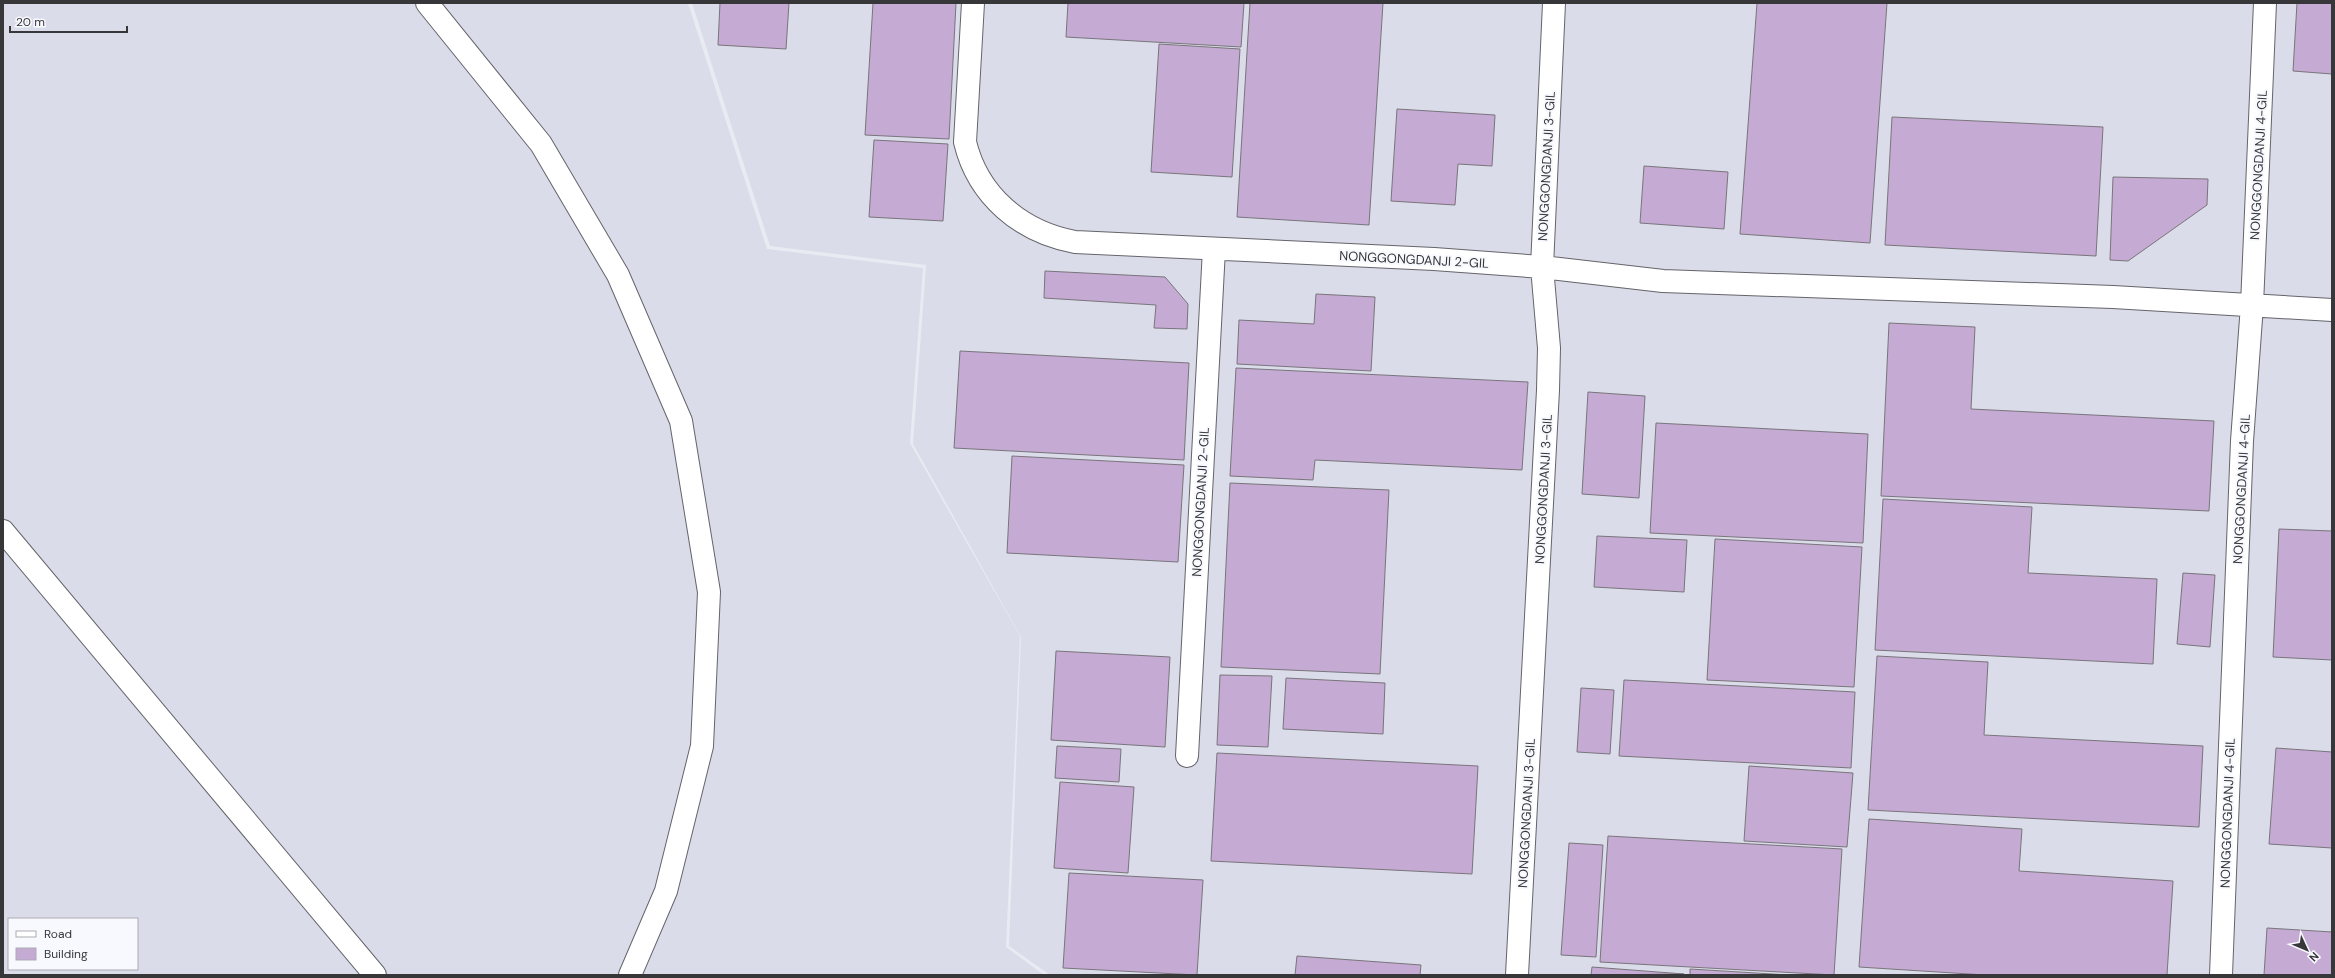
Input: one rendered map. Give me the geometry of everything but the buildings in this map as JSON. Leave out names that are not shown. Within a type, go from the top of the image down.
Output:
[{"type":"street","points":[[427,3],[541,144],[618,275],[681,421],[709,592],[702,746],[666,891],[630,975]]},
{"type":"street","name":"NONGGONGDANJI 2-GIL","points":[[973,3],[965,142],[970,162],[981,182],[1001,205],[1026,225],[1040,232],[1063,240],[1075,242],[1434,259],[1542,267],[1663,281],[2113,297],[2332,310]]},
{"type":"street","name":"NONGGONGDANJI 3-GIL","points":[[1517,975],[1548,390],[1549,348],[1542,267],[1554,3]]},
{"type":"street","name":"NONGGONGDANJI 4-GIL","points":[[2221,975],[2242,441],[2252,305],[2265,3]]},
{"type":"street","name":"NONGGONGDANJI 2-GIL","points":[[1187,756],[1214,249]]},
{"type":"street","points":[[3,531],[375,975]]},
{"type":"shaded area","points":[[3,3],[688,3],[767,249],[923,268],[910,443],[1020,636],[1006,947],[1044,975],[3,975]]},
{"type":"shaded area","points":[[692,3],[2332,3],[2332,975],[1050,975],[1009,946],[1021,637],[913,444],[926,265],[770,246]]}]
